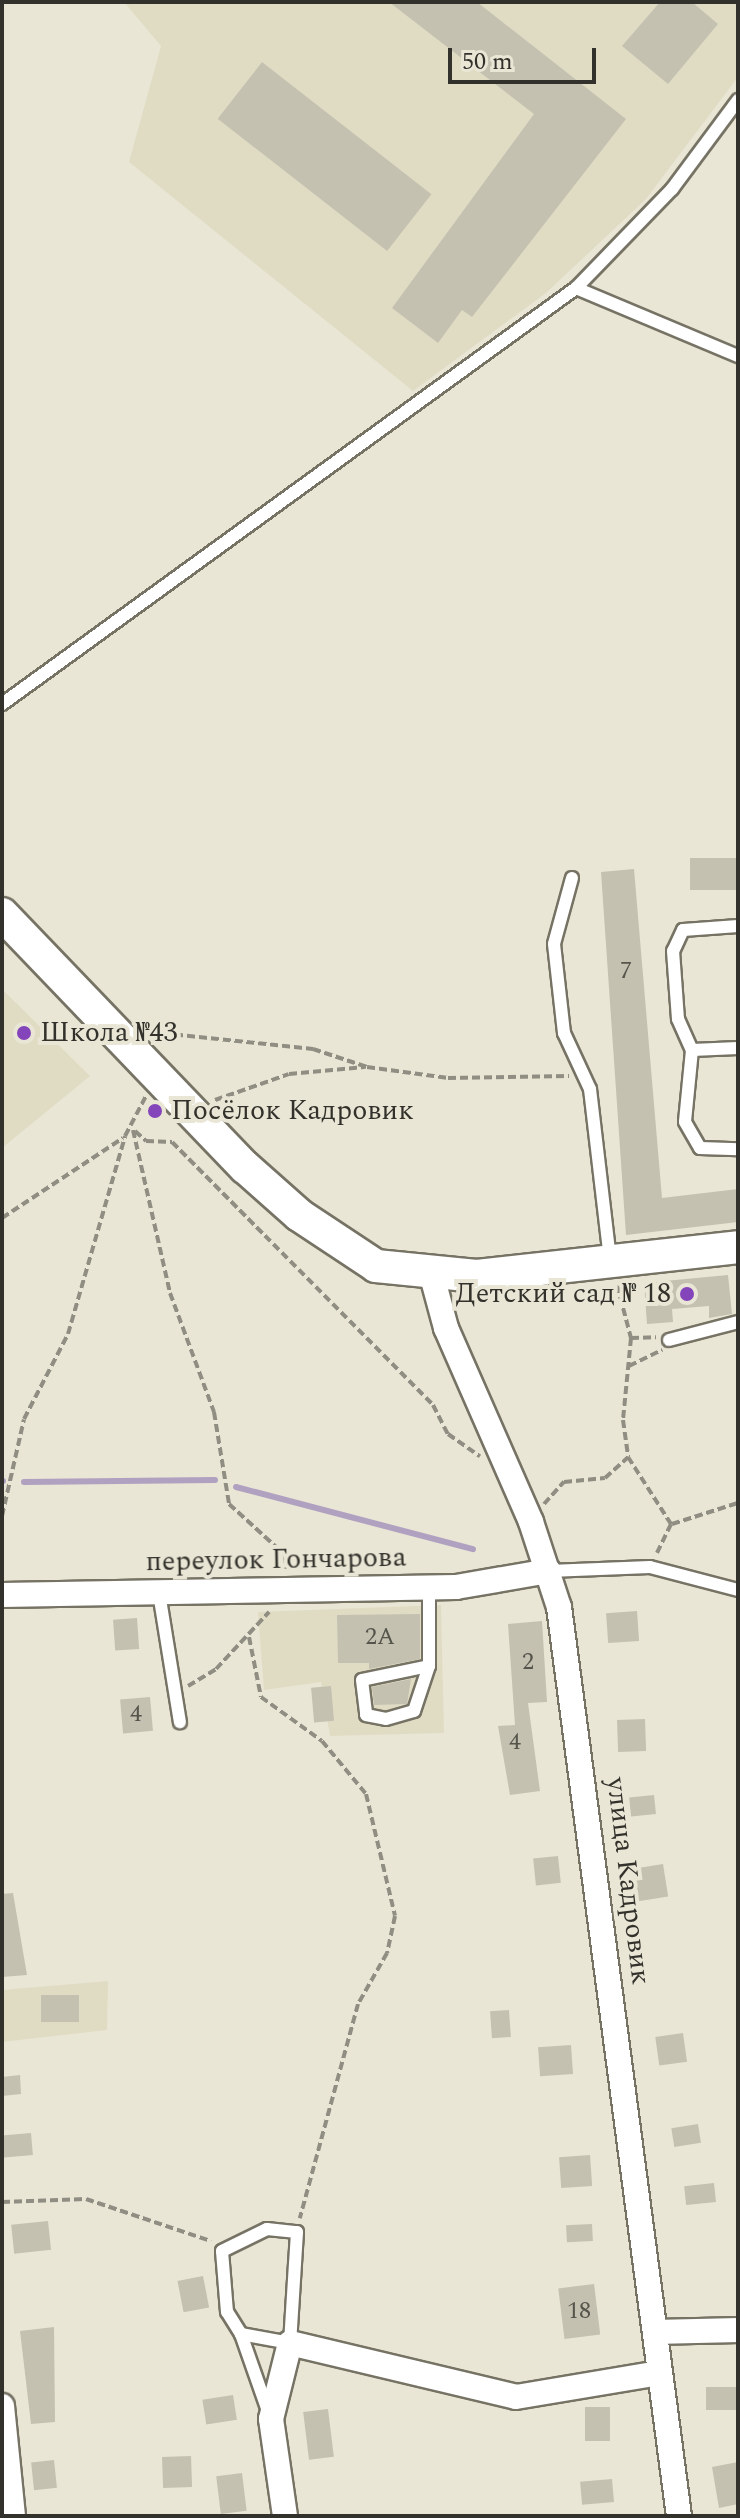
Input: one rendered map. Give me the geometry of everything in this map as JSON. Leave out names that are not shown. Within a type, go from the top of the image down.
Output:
[{"type":"main road","points":[[2,914],[185,1107],[334,1242],[376,1266],[432,1276],[611,1264],[738,1247]]},
{"type":"street","name":"улица Кадровик","points":[[432,1276],[446,1328],[531,1522],[549,1571],[570,1663],[679,2516]]},
{"type":"street","name":"переулок Гончарова","points":[[2,1595],[429,1588],[549,1571]]},
{"type":"street","points":[[655,2332],[738,2330]]},
{"type":"street","points":[[285,2516],[271,2419],[290,2343],[516,2397],[660,2373]]},
{"type":"street","points":[[2,2406],[13,2516]]},
{"type":"lane","points":[[2,704],[576,288],[672,189],[738,100]]},
{"type":"lane","points":[[576,288],[738,356]]},
{"type":"lane","points":[[572,878],[554,944],[564,1033],[583,1075],[611,1264]]},
{"type":"lane","points":[[738,926],[699,926],[677,936],[674,991],[692,1050],[683,1092],[692,1140],[712,1150],[738,1149]]},
{"type":"lane","points":[[692,1050],[738,1048]]},
{"type":"lane","points":[[669,1340],[738,1322]]},
{"type":"lane","points":[[549,1571],[650,1567],[738,1590]]},
{"type":"lane","points":[[429,1588],[429,1666],[414,1711],[386,1719],[366,1715],[362,1680],[429,1666]]},
{"type":"lane","points":[[159,1593],[180,1722]]},
{"type":"lane","points":[[241,2334],[290,2343],[297,2232],[267,2229],[222,2251],[227,2312],[241,2334],[271,2419]]},
{"type":"path","points":[[144,1032],[313,1049],[367,1067],[448,1078],[583,1075]]},
{"type":"path","points":[[185,1107],[289,1074],[367,1067]]},
{"type":"path","points":[[160,1083],[134,1110],[133,1130],[170,1293],[214,1412],[229,1504],[285,1555],[287,1590],[249,1637],[176,1692]]},
{"type":"path","points":[[2,1218],[133,1130]]},
{"type":"path","points":[[133,1130],[146,1141],[172,1142],[433,1405],[448,1434],[504,1466]]},
{"type":"path","points":[[2,1516],[24,1419],[68,1334],[125,1136]]},
{"type":"path","points":[[611,1264],[631,1338],[628,1457],[671,1524]]},
{"type":"path","points":[[631,1338],[669,1340]]},
{"type":"path","points":[[629,1366],[651,1359],[669,1340]]},
{"type":"path","points":[[531,1522],[557,1487],[605,1478],[628,1457]]},
{"type":"path","points":[[650,1567],[671,1524],[738,1503]]},
{"type":"path","points":[[249,1637],[261,1697],[322,1741],[366,1794],[395,1916],[387,1953],[358,2004],[297,2232]]},
{"type":"path","points":[[2,2202],[86,2199],[209,2239],[222,2251]]},
{"type":"shaded area","points":[[124,2],[738,2],[738,77],[646,199],[546,293],[413,391],[129,162],[161,46]]},
{"type":"shaded area","name":"Школа №43","points":[[2,989],[90,1076],[2,1148]]},
{"type":"shaded area","points":[[441,1605],[444,1733],[330,1736],[321,1682],[264,1690],[258,1612]]},
{"type":"shaded area","points":[[108,1981],[107,2030],[2,2042],[2,1990]]},
{"type":"building","points":[[389,2],[477,2],[626,119],[472,317],[462,310],[438,343],[392,308],[534,114]]},
{"type":"building","points":[[660,2],[692,2],[718,24],[668,84],[622,46]]},
{"type":"building","points":[[262,62],[431,194],[387,251],[218,119]]},
{"type":"building","points":[[690,858],[738,858],[738,890],[690,890]]},
{"type":"building","points":[[634,869],[662,1198],[738,1189],[738,1222],[626,1235],[601,872]]},
{"type":"building","name":"Детский сад № 18","points":[[728,1275],[732,1314],[709,1318],[709,1306],[672,1309],[673,1322],[647,1324],[644,1283]]},
{"type":"building","points":[[637,1611],[639,1641],[608,1643],[606,1613]]},
{"type":"building","points":[[420,1614],[420,1659],[369,1669],[369,1663],[338,1663],[337,1615]]},
{"type":"building","points":[[137,1618],[139,1649],[115,1651],[113,1620]]},
{"type":"building","points":[[542,1621],[547,1702],[528,1703],[540,1791],[510,1795],[498,1726],[515,1725],[508,1624]]},
{"type":"building","points":[[411,1679],[407,1704],[374,1705],[372,1687]]},
{"type":"building","points":[[331,1686],[334,1721],[314,1723],[311,1688]]},
{"type":"building","points":[[150,1697],[153,1731],[123,1733],[120,1700]]},
{"type":"building","points":[[645,1719],[646,1751],[618,1752],[617,1720]]},
{"type":"building","points":[[654,1795],[656,1814],[631,1817],[629,1798]]},
{"type":"building","points":[[558,1856],[561,1883],[536,1885],[533,1859]]},
{"type":"building","points":[[663,1864],[668,1897],[639,1901],[633,1869]]},
{"type":"building","points":[[13,1893],[27,1975],[2,1977],[2,1894]]},
{"type":"building","points":[[41,1995],[79,1995],[79,2022],[41,2022]]},
{"type":"building","points":[[509,2010],[511,2037],[492,2038],[490,2011]]},
{"type":"building","points":[[683,2033],[687,2062],[659,2066],[655,2037]]},
{"type":"building","points":[[571,2045],[573,2074],[540,2076],[538,2047]]},
{"type":"building","points":[[20,2075],[21,2094],[2,2096],[2,2077]]},
{"type":"building","points":[[698,2124],[701,2143],[674,2147],[671,2128]]},
{"type":"building","points":[[31,2133],[33,2155],[4,2157],[2,2136]]},
{"type":"building","points":[[590,2155],[592,2186],[561,2188],[559,2157]]},
{"type":"building","points":[[714,2183],[716,2202],[686,2205],[684,2186]]},
{"type":"building","points":[[48,2221],[51,2250],[14,2254],[11,2225]]},
{"type":"building","points":[[592,2224],[593,2241],[567,2242],[566,2225]]},
{"type":"building","points":[[203,2276],[209,2307],[184,2312],[177,2281]]},
{"type":"building","points":[[594,2284],[600,2335],[564,2339],[558,2288]]},
{"type":"building","points":[[54,2327],[55,2422],[31,2424],[20,2331]]},
{"type":"building","points":[[706,2387],[738,2387],[738,2410],[706,2410]]},
{"type":"building","points":[[233,2395],[237,2420],[206,2425],[202,2400]]},
{"type":"building","points":[[585,2407],[610,2407],[610,2441],[585,2441]]},
{"type":"building","points":[[328,2409],[334,2457],[309,2460],[303,2412]]},
{"type":"building","points":[[191,2456],[192,2487],[163,2488],[162,2457]]},
{"type":"building","points":[[54,2460],[57,2488],[34,2490],[31,2462]]},
{"type":"building","points":[[738,2462],[738,2504],[719,2508],[712,2467]]},
{"type":"building","points":[[242,2473],[247,2511],[221,2514],[216,2476]]},
{"type":"building","points":[[612,2479],[614,2502],[582,2505],[580,2482]]},
{"type":"waterway","points":[[24,1482],[215,1480]]},
{"type":"waterway","points":[[236,1487],[473,1549]]},
{"type":"place","name":"Школа №43","points":[[24,1033]]},
{"type":"place","name":"Посёлок Кадровик","points":[[155,1111]]},
{"type":"place","name":"Детский сад № 18","points":[[687,1294]]}]
